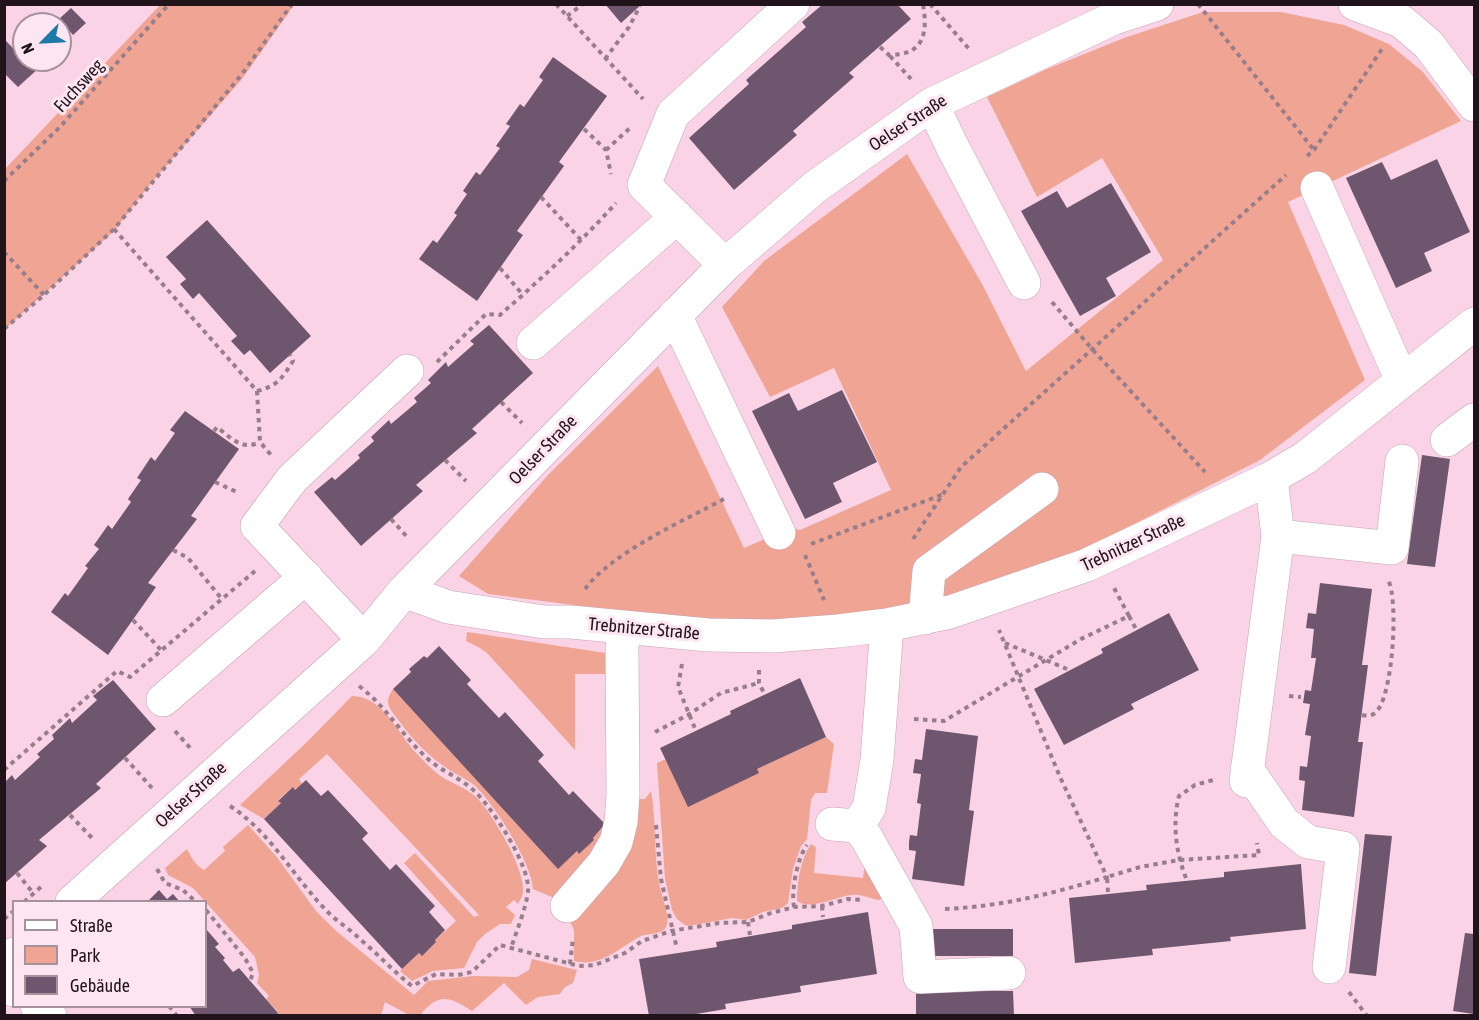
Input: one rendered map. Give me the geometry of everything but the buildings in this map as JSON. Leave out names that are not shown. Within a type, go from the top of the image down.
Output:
[{"type":"street","points":[[725,265],[677,217],[628,183],[668,127],[673,114],[792,4]]},
{"type":"street","name":"Oelser Straße","points":[[74,900],[364,640],[404,591],[675,315],[725,265],[815,187],[932,104],[992,76],[1108,11],[1156,4]]},
{"type":"street","points":[[1355,4],[1411,13],[1428,44],[1474,105]]},
{"type":"street","points":[[932,104],[1024,283]]},
{"type":"street","points":[[1310,173],[1402,381]]},
{"type":"street","points":[[532,343],[677,217]]},
{"type":"street","points":[[675,315],[753,478],[790,541]]},
{"type":"street","name":"Trebnitzer Straße","points":[[404,591],[448,607],[544,622],[571,622],[708,634],[773,636],[887,626],[950,612],[1087,566],[1271,478],[1305,458],[1402,381],[1473,329]]},
{"type":"street","points":[[364,640],[257,526],[292,478],[407,371]]},
{"type":"street","points":[[1447,440],[1474,420]]},
{"type":"street","points":[[1278,536],[1392,548],[1402,461]]},
{"type":"street","points":[[1271,478],[1278,536],[1246,775],[1284,823],[1308,842],[1343,848],[1329,967]]},
{"type":"street","points":[[925,618],[929,571],[1042,489]]},
{"type":"street","points":[[156,703],[306,577]]},
{"type":"street","points":[[887,626],[882,715],[870,808],[845,825],[866,837],[916,926],[920,977],[1009,973]]},
{"type":"street","points":[[567,906],[604,862],[616,842],[621,822],[624,627]]},
{"type":"path","name":"Fuchsweg","points":[[4,181],[60,127],[169,4]]},
{"type":"path","points":[[4,328],[44,295],[114,229],[242,74],[292,4]]},
{"type":"path","points":[[556,4],[668,127]]},
{"type":"path","points":[[567,16],[583,4]]},
{"type":"path","points":[[880,47],[890,55],[898,55],[919,45],[925,33],[923,4]]},
{"type":"path","points":[[930,4],[992,76]]},
{"type":"path","points":[[1198,4],[1314,150]]},
{"type":"path","points":[[605,58],[640,6]]},
{"type":"path","points":[[1310,173],[1314,150],[1411,13]]},
{"type":"path","points":[[407,371],[423,376],[486,314],[500,315],[582,241],[617,201],[628,183],[606,150],[584,129]]},
{"type":"path","points":[[913,540],[961,467],[1286,175]]},
{"type":"path","points":[[541,197],[582,241]]},
{"type":"path","points":[[114,229],[257,391],[260,442],[292,478]]},
{"type":"path","points":[[4,252],[44,295]]},
{"type":"path","points":[[500,268],[523,295]]},
{"type":"path","points":[[1024,283],[1037,277],[1056,308],[1092,350],[1229,498]]},
{"type":"path","points":[[257,391],[271,388],[281,380],[293,361],[290,355]]},
{"type":"path","points":[[214,431],[217,428],[239,444],[251,447],[260,442]]},
{"type":"path","points":[[571,622],[579,597],[594,576],[646,540],[739,491],[753,478]]},
{"type":"path","points":[[790,541],[944,494]]},
{"type":"path","points":[[1362,715],[1368,716],[1376,713],[1383,702],[1391,669],[1394,610],[1391,585],[1369,545]]},
{"type":"path","points":[[173,550],[188,558],[222,599]]},
{"type":"path","points":[[130,677],[261,566]]},
{"type":"path","points":[[1110,580],[1136,629]]},
{"type":"path","points":[[882,715],[944,721],[1081,639],[1129,616]]},
{"type":"path","points":[[133,620],[162,651]]},
{"type":"path","points":[[994,621],[1060,777],[1107,877],[1108,892]]},
{"type":"path","points":[[1004,643],[1067,669]]},
{"type":"path","points":[[684,656],[678,687],[696,731]]},
{"type":"path","points":[[4,770],[117,671],[130,677],[156,703],[197,756]]},
{"type":"path","points":[[652,733],[688,715],[721,693],[759,683],[765,695]]},
{"type":"path","points":[[357,684],[376,699],[427,758],[471,787],[482,798],[507,835],[519,859],[528,891],[511,948]]},
{"type":"path","points":[[125,758],[156,793]]},
{"type":"path","points":[[1186,878],[1179,860],[1175,813],[1179,796],[1195,785],[1246,775]]},
{"type":"path","points":[[70,815],[98,844]]},
{"type":"path","points":[[794,907],[795,882],[803,850],[809,842],[845,825]]},
{"type":"path","points":[[904,907],[928,909],[980,907],[1038,897],[1140,867],[1179,860],[1259,855],[1257,836]]},
{"type":"path","points":[[154,864],[165,883],[183,890],[194,900]]},
{"type":"path","points":[[17,873],[33,893]]},
{"type":"path","points":[[26,900],[42,886]]},
{"type":"path","points":[[822,906],[823,917]]},
{"type":"path","points":[[207,911],[245,958],[253,973],[250,981]]},
{"type":"path","points":[[748,922],[750,934]]},
{"type":"green space","points":[[160,5],[294,5],[242,79],[148,187],[114,231],[5,329],[5,169]]},
{"type":"green space","points":[[1203,12],[1281,12],[1344,25],[1389,44],[1423,72],[1461,121],[1288,202],[1365,380],[1260,460],[1083,550],[941,598],[872,615],[776,621],[685,617],[488,594],[459,576],[548,475],[658,366],[744,548],[790,528],[800,530],[891,490],[834,368],[770,397],[722,307],[764,261],[907,154],[982,284],[1026,371],[1163,260],[1102,158],[1037,197],[987,97],[1047,69],[1124,38]]},
{"type":"green space","points":[[467,632],[606,653],[605,674],[575,674],[575,750],[487,653],[466,641]]},
{"type":"green space","points":[[393,689],[558,868],[577,851],[580,853],[605,824],[577,915],[585,911],[585,905],[638,799],[645,799],[651,791],[658,875],[667,918],[664,930],[641,936],[602,959],[593,962],[574,961],[574,930],[566,913],[552,897],[533,889],[526,865],[512,836],[478,789],[434,759],[404,728],[389,706],[388,698]]},
{"type":"green space","points":[[352,696],[373,702],[382,709],[411,747],[432,769],[477,798],[491,816],[514,857],[523,892],[518,904],[514,900],[506,907],[515,915],[511,924],[500,924],[485,934],[477,942],[464,968],[433,971],[412,981],[400,971],[419,953],[422,955],[456,921],[404,863],[415,853],[474,917],[479,915],[327,754],[299,779],[302,784],[295,790],[292,788],[278,800],[281,803],[264,819],[240,805]]},
{"type":"green space","points":[[826,737],[834,744],[827,793],[815,793],[811,800],[807,839],[801,846],[793,869],[788,903],[782,908],[763,912],[746,920],[732,918],[689,926],[677,919],[672,910],[665,879],[657,763],[666,759],[757,769]]},
{"type":"green space","points":[[248,825],[276,856],[316,911],[335,930],[414,995],[428,981],[473,976],[517,977],[529,970],[532,959],[577,970],[573,983],[565,987],[560,994],[538,997],[526,1005],[504,983],[472,1011],[456,1002],[444,999],[433,1003],[420,1015],[409,1015],[385,1002],[381,1015],[275,1015],[278,1012],[266,999],[269,996],[257,983],[259,975],[255,957],[207,904],[207,900],[204,900],[193,888],[168,875],[165,868],[187,849],[196,864],[204,870],[225,851],[223,847]]},
{"type":"green space","points":[[811,844],[816,847],[814,873],[863,878],[866,853],[889,895],[879,900],[856,895],[817,904],[803,904],[797,901],[800,872]]}]
